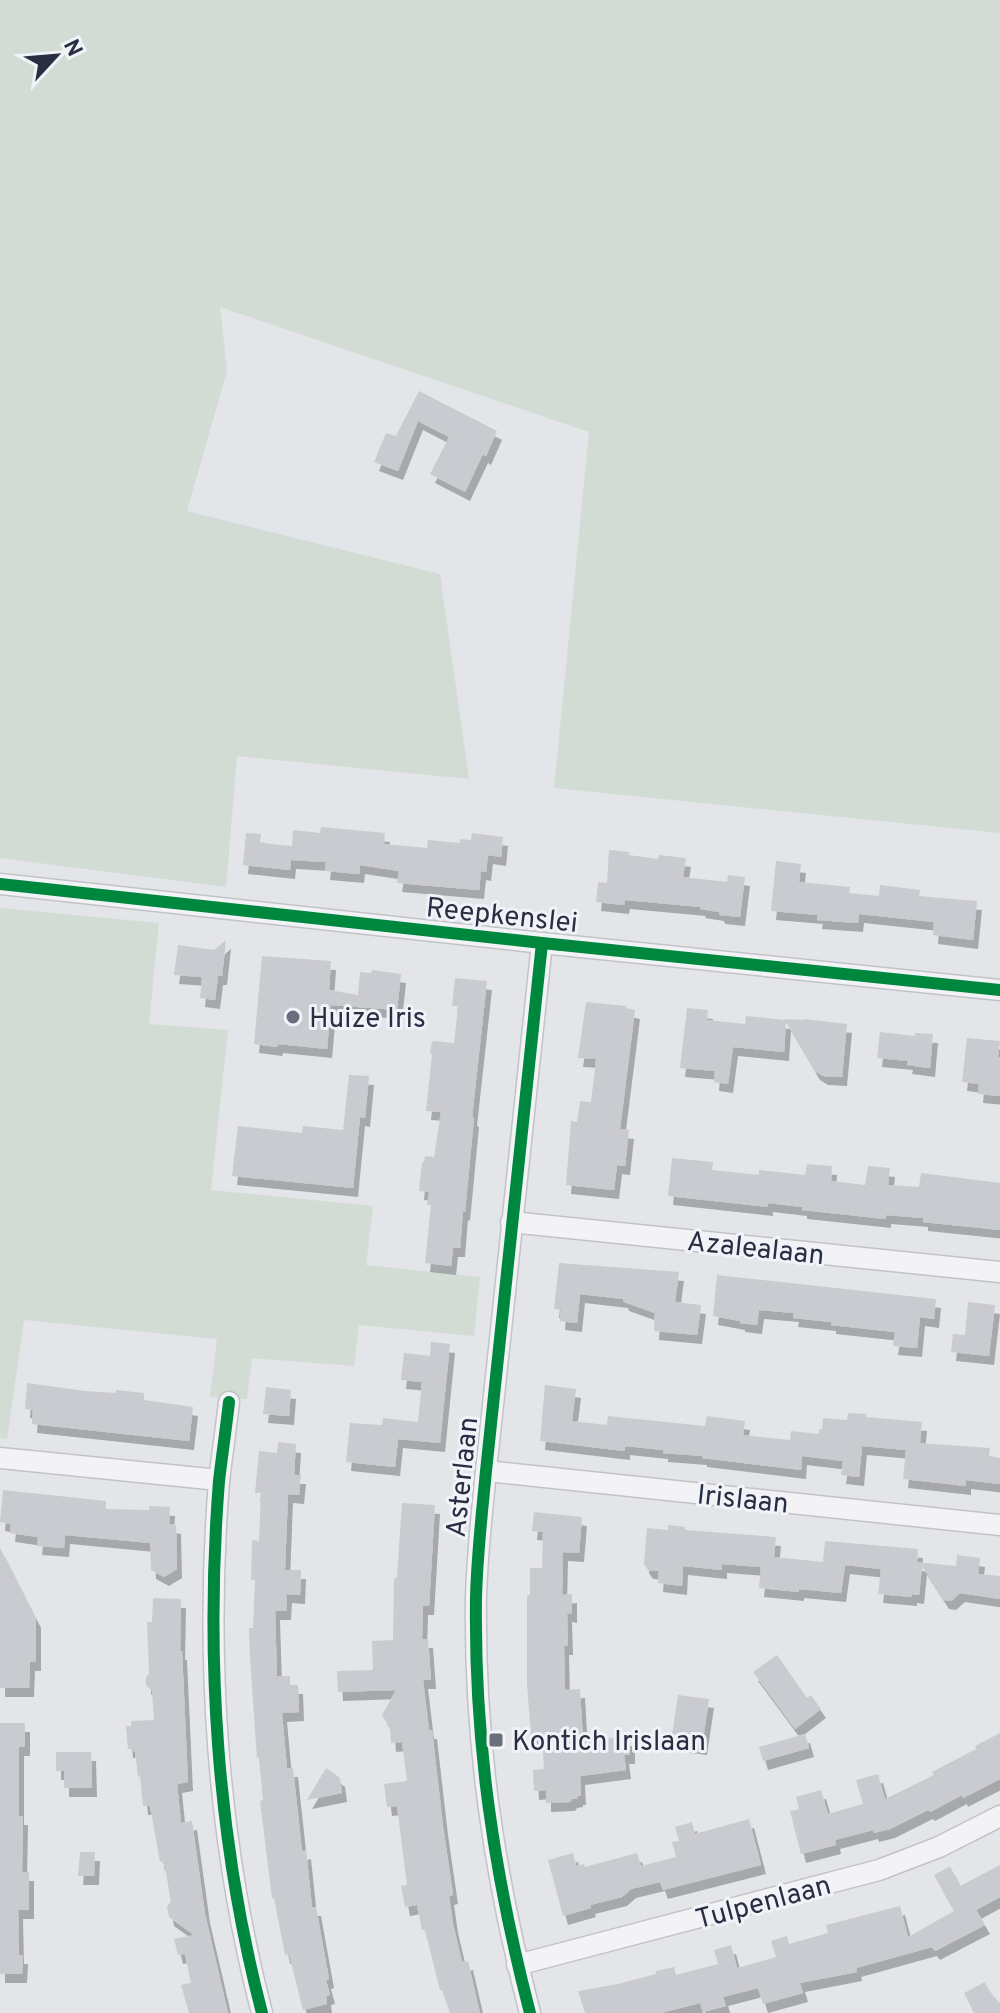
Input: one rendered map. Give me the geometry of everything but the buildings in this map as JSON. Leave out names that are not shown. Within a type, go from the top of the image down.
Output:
[{"type":"street","name":"Reepkenslei","points":[[0,884],[1000,990]]},
{"type":"street","name":"Asterlaan","points":[[530,2013],[497,1868],[488,1808],[480,1734],[476,1596],[478,1546],[542,943]]},
{"type":"street","name":"Azalealaan","points":[[511,1222],[1000,1272]]},
{"type":"street","points":[[229,1402],[219,1480],[214,1585],[215,1687],[229,1840],[241,1916],[262,2013]]},
{"type":"street","points":[[0,1458],[219,1480]]},
{"type":"street","name":"Irislaan","points":[[486,1471],[1000,1525]]},
{"type":"street","name":"Tulpenlaan","points":[[517,1965],[879,1870],[939,1847],[1000,1816]]},
{"type":"shaded area","points":[[0,0],[1000,0],[1000,833],[554,788],[589,432],[220,307],[227,371],[187,511],[440,574],[469,779],[237,756],[226,887],[0,858]]},
{"type":"shaded area","points":[[0,908],[159,923],[149,1024],[228,1030],[211,1190],[373,1206],[366,1265],[480,1277],[474,1336],[359,1325],[354,1366],[252,1358],[247,1399],[210,1397],[217,1339],[24,1320],[7,1439],[0,1438]]},
{"type":"cycle path","points":[[0,884],[1000,990]]},
{"type":"cycle path","points":[[530,2013],[506,1910],[489,1807],[479,1704],[476,1598],[486,1471],[542,943]]},
{"type":"cycle path","points":[[229,1402],[219,1481],[215,1548],[213,1615],[218,1749],[234,1882],[262,2013]]},
{"type":"place","name":"Huize Iris","points":[[293,1017]]},
{"type":"place","name":"Kontich Irislaan","points":[[496,1740]]}]
